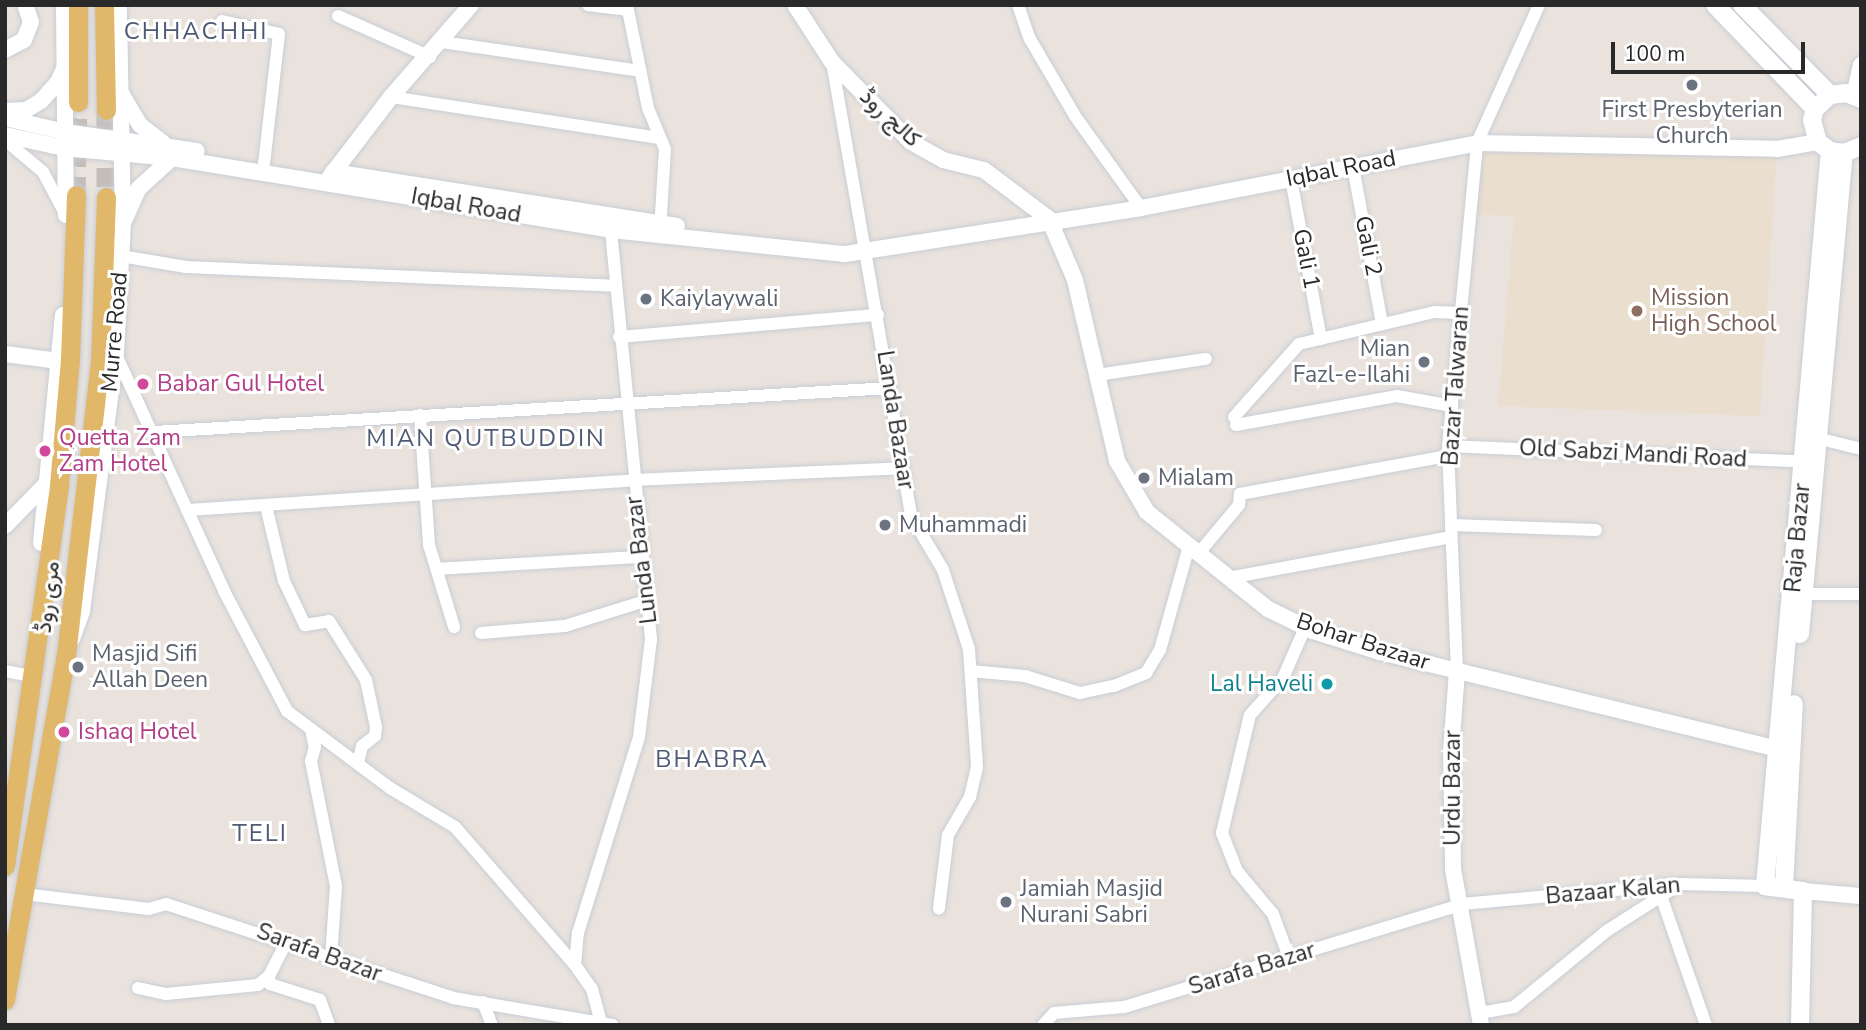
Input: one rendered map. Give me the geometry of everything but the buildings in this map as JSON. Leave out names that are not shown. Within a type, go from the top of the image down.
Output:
[{"type":"main road","points":[[78,5],[78,102]]},
{"type":"main road","points":[[104,5],[106,110]]},
{"type":"main road","points":[[1715,5],[1815,109]]},
{"type":"main road","points":[[1742,5],[1830,95],[1858,97]]},
{"type":"main road","points":[[1784,886],[1785,752],[1806,594],[1812,463],[1821,439],[1845,150],[1812,131],[1815,109],[1830,95]]},
{"type":"main road","name":"Raja Bazar","points":[[1765,886],[1785,752],[1845,150]]},
{"type":"main road","name":"مری روڈ","points":[[5,866],[36,640],[50,565],[69,373],[76,195]]},
{"type":"main road","name":"مری روڈ","points":[[5,1000],[66,654],[100,362],[106,197]]},
{"type":"main road","points":[[1765,886],[1784,886],[1803,891],[1800,1025]]},
{"type":"street","points":[[5,51],[24,40],[31,22],[25,5]]},
{"type":"street","points":[[36,640],[34,608],[59,361],[66,217],[64,5]]},
{"type":"street","name":"Murre Road","points":[[66,654],[82,611],[116,352],[123,223],[117,86],[119,5]]},
{"type":"street","points":[[329,177],[391,97],[430,57],[471,5]]},
{"type":"street","points":[[588,5],[627,8],[640,71],[665,149],[660,230]]},
{"type":"street","name":"کالج روڈ","points":[[794,5],[832,62],[911,142],[943,160],[984,170],[1049,219]]},
{"type":"street","points":[[1018,5],[1030,39],[1075,116],[1141,208]]},
{"type":"street","name":"Bazar Talwaran","points":[[1457,671],[1448,451],[1477,143],[1539,5]]},
{"type":"street","points":[[338,16],[430,57]]},
{"type":"street","points":[[222,21],[279,34],[264,163]]},
{"type":"street","points":[[442,42],[640,71]]},
{"type":"street","points":[[5,111],[26,110],[41,101],[58,82],[66,59]]},
{"type":"street","name":"Landa Bazaar","points":[[832,62],[867,248],[911,516],[943,570],[970,649],[977,740],[975,784],[948,835],[939,908]]},
{"type":"street","points":[[1858,97],[1861,65]]},
{"type":"street","points":[[117,86],[140,125],[173,153],[139,188],[123,223]]},
{"type":"street","points":[[391,97],[660,138]]},
{"type":"street","points":[[5,118],[65,140]]},
{"type":"street","points":[[5,138],[65,140]]},
{"type":"street","points":[[5,138],[43,172],[66,217]]},
{"type":"street","name":"Iqbal Road","points":[[65,140],[264,163],[611,230],[660,230]]},
{"type":"street","name":"Iqbal Road","points":[[173,153],[660,230],[867,248],[1049,219],[1141,208],[1477,143],[1845,150]]},
{"type":"street","name":"Gali 2","points":[[1353,167],[1382,324]]},
{"type":"street","name":"Gali 1","points":[[1291,179],[1321,339]]},
{"type":"street","name":"Bohar Bazaar","points":[[1049,219],[1075,280],[1116,461],[1147,512],[1268,609],[1306,628],[1457,671],[1785,752]]},
{"type":"street","name":"Lunda Bazar","points":[[575,965],[578,933],[639,737],[651,629],[645,601],[632,480],[611,230]]},
{"type":"street","points":[[121,256],[186,267],[615,286]]},
{"type":"street","points":[[1452,406],[1397,396],[1235,421],[1299,344],[1434,312],[1461,313]]},
{"type":"street","points":[[619,337],[878,315]]},
{"type":"street","points":[[116,352],[121,374],[154,432],[187,510],[288,711],[358,764],[455,827],[575,965],[592,989],[607,1023]]},
{"type":"street","points":[[5,354],[59,361]]},
{"type":"street","points":[[1097,375],[1206,359]]},
{"type":"street","points":[[154,432],[890,388]]},
{"type":"street","points":[[420,415],[429,545],[454,627]]},
{"type":"street","points":[[1821,439],[1861,449]]},
{"type":"street","name":"Old Sabzi Mandi Road","points":[[1194,550],[1239,505],[1240,494],[1448,451],[1812,463]]},
{"type":"street","points":[[187,510],[632,480],[903,468]]},
{"type":"street","points":[[5,526],[48,482]]},
{"type":"street","points":[[266,506],[284,581],[305,625],[329,621],[366,680],[376,736],[362,746],[358,764]]},
{"type":"street","points":[[1228,578],[1451,531],[1596,530]]},
{"type":"street","points":[[971,671],[1025,677],[1080,693],[1114,687],[1146,673],[1160,650],[1194,550]]},
{"type":"street","points":[[438,569],[640,556]]},
{"type":"street","points":[[1806,594],[1861,594]]},
{"type":"street","points":[[481,633],[565,626],[645,601]]},
{"type":"street","points":[[1290,960],[1273,914],[1237,871],[1222,833],[1250,715],[1283,678],[1306,628]]},
{"type":"street","points":[[5,671],[31,676]]},
{"type":"street","name":"Urdu Bazar","points":[[1457,671],[1451,750],[1452,855],[1462,904],[1465,950],[1480,1019]]},
{"type":"street","points":[[311,730],[315,747],[311,761],[336,886],[331,957]]},
{"type":"street","points":[[1480,1019],[1514,1007],[1608,930],[1681,884]]},
{"type":"street","name":"Bazaar Kalan","points":[[1462,904],[1681,884],[1765,886]]},
{"type":"street","points":[[1803,891],[1861,896]]},
{"type":"street","name":"Sarafa Bazar","points":[[24,894],[149,909],[166,904],[287,941],[410,986],[483,1003],[607,1023]]},
{"type":"street","points":[[1661,896],[1706,1025]]},
{"type":"street","name":"Sarafa Bazar","points":[[1043,1025],[1055,1013],[1124,1007],[1290,960],[1462,904]]},
{"type":"street","points":[[138,988],[166,994],[258,985],[269,976],[287,941]]},
{"type":"street","points":[[269,976],[270,984],[320,1000],[329,1025]]},
{"type":"street","points":[[483,1003],[492,1025]]},
{"type":"shaded area","name":"Mission High School","points":[[1477,143],[1777,149],[1760,416],[1498,406],[1514,216],[1470,214]]},
{"type":"tunnel","points":[[76,195],[78,102]]},
{"type":"tunnel","points":[[106,110],[106,197]]},
{"type":"place","name":"First Presbyterian Church","points":[[1692,85]]},
{"type":"place","name":"Kaiylaywali","points":[[646,299]]},
{"type":"place","name":"Mission High School","points":[[1637,311]]},
{"type":"place","name":"Mian Fazl-e-Ilahi","points":[[1424,362]]},
{"type":"place","name":"Babar Gul Hotel","points":[[143,384]]},
{"type":"place","name":"Quetta Zam Zam Hotel","points":[[45,451]]},
{"type":"place","name":"Mialam","points":[[1144,478]]},
{"type":"place","name":"Muhammadi","points":[[885,525]]},
{"type":"place","name":"Masjid Sifi Allah Deen","points":[[78,667]]},
{"type":"place","name":"Lal Haveli","points":[[1327,684]]},
{"type":"place","name":"Ishaq Hotel","points":[[64,732]]},
{"type":"place","name":"Jamiah Masjid Nurani Sabri","points":[[1006,902]]},
{"type":"district","name":"CHHACHHI","points":[[196,32]]},
{"type":"district","name":"MIAN QUTBUDDIN","points":[[486,439]]},
{"type":"district","name":"BHABRA","points":[[712,760]]},
{"type":"district","name":"TELI","points":[[260,834]]}]
